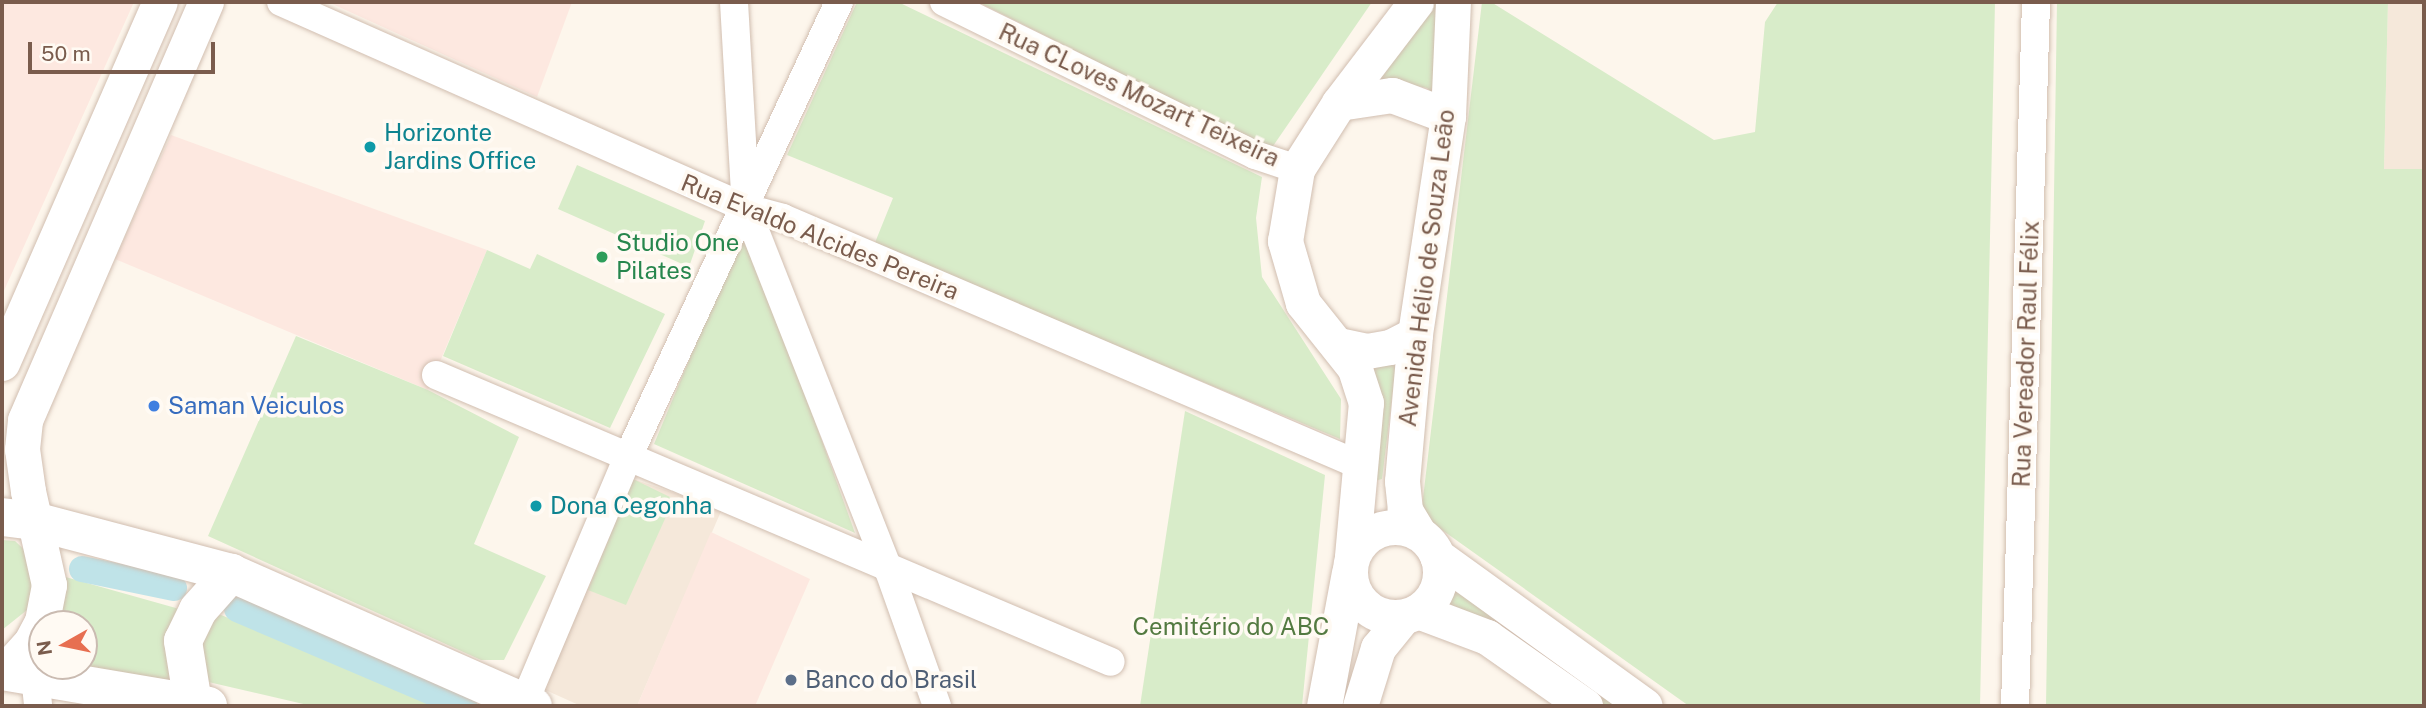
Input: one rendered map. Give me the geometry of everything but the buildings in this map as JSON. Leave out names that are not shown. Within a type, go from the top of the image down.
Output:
[{"type":"main road","points":[[18,519],[231,573],[528,704]]},
{"type":"main road","points":[[20,681],[200,705],[183,641],[198,610],[231,573]]},
{"type":"street","points":[[2,363],[160,2]]},
{"type":"street","points":[[20,681],[31,642],[47,606],[49,575],[18,519],[24,420],[206,2]]},
{"type":"street","name":"Rua Evaldo Alcides Pereira","points":[[281,2],[746,208],[783,218],[1362,466]]},
{"type":"street","points":[[734,2],[746,208],[890,571],[937,706]]},
{"type":"street","points":[[528,704],[626,459],[746,208],[839,2]]},
{"type":"street","name":"Rua CLoves Mozart Teixeira","points":[[944,2],[1255,155],[1297,169]]},
{"type":"street","name":"Avenida Hélio de Souza Leão","points":[[1324,706],[1350,564],[1362,466],[1366,403],[1354,367],[1303,303],[1285,241],[1297,169],[1339,103],[1416,2]]},
{"type":"street","name":"Avenida Hélio de Souza Leão","points":[[1427,544],[1405,510],[1402,481],[1415,334],[1448,116],[1453,2]]},
{"type":"street","name":"Rua Vereador Raul Félix","points":[[2015,706],[2036,2]]},
{"type":"street","points":[[1339,103],[1392,95],[1448,116]]},
{"type":"street","points":[[1339,345],[1367,351],[1390,347],[1415,334]]},
{"type":"street","points":[[436,375],[626,459],[1111,662]]},
{"type":"street","points":[[1585,706],[1487,636],[1410,614],[1372,611],[1352,587],[1350,564],[1372,532],[1387,526],[1427,544],[1645,706]]},
{"type":"street","points":[[1360,706],[1378,648],[1438,587],[1427,544]]},
{"type":"shaded area","points":[[2,2],[134,2],[2,295]]},
{"type":"shaded area","points":[[328,2],[572,2],[537,97]]},
{"type":"shaded area","points":[[2388,2],[2424,2],[2424,169],[2384,169]]},
{"type":"shaded area","points":[[171,135],[487,250],[428,390],[115,259]]},
{"type":"shaded area","points":[[633,479],[722,509],[637,706],[581,706],[541,688]]},
{"type":"shaded area","points":[[711,532],[810,579],[755,706],[637,706]]},
{"type":"green space","points":[[857,2],[898,2],[1262,177],[1256,218],[1262,277],[1341,399],[1340,439],[874,245],[893,198],[787,155]]},
{"type":"green space","points":[[978,2],[1372,2],[1271,149]]},
{"type":"green space","points":[[1436,2],[1439,99],[1427,88],[1411,85],[1361,86]]},
{"type":"green space","points":[[1482,2],[1491,2],[1714,140],[1755,132],[1765,22],[1778,2],[1995,2],[1980,706],[1689,706],[1421,515]]},
{"type":"green space","points":[[2057,2],[2388,2],[2384,169],[2424,169],[2424,706],[2046,706]]},
{"type":"green space","points":[[577,165],[705,221],[689,267],[558,209]]},
{"type":"green space","points":[[739,240],[750,240],[855,533],[654,444]]},
{"type":"green space","points":[[487,250],[530,269],[537,254],[665,314],[610,428],[443,356]]},
{"type":"green space","points":[[296,336],[428,390],[519,437],[474,544],[546,576],[504,660],[481,660],[208,536]]},
{"type":"green space","points":[[1397,357],[1382,479],[1370,482],[1364,359]]},
{"type":"green space","name":"Cemitério do ABC","points":[[1185,411],[1325,475],[1302,706],[1140,706]]},
{"type":"green space","points":[[633,479],[674,499],[626,605],[588,590]]},
{"type":"green space","points":[[2,540],[15,541],[33,558],[32,606],[2,630]]},
{"type":"green space","points":[[62,576],[190,612],[171,682],[98,669],[98,610],[59,610]]},
{"type":"green space","points":[[1443,580],[1628,706],[1597,706],[1430,613]]},
{"type":"green space","points":[[221,615],[411,691],[441,706],[312,706],[191,678],[207,617]]},
{"type":"waterway","points":[[82,569],[174,588]]},
{"type":"waterway","points":[[237,609],[464,706]]},
{"type":"place","name":"Horizonte Jardins Office","points":[[370,147]]},
{"type":"place","name":"Studio One Pilates","points":[[602,257]]},
{"type":"place","name":"Saman Veiculos","points":[[154,406]]},
{"type":"place","name":"Dona Cegonha","points":[[536,506]]},
{"type":"place","name":"Banco do Brasil","points":[[791,680]]}]
